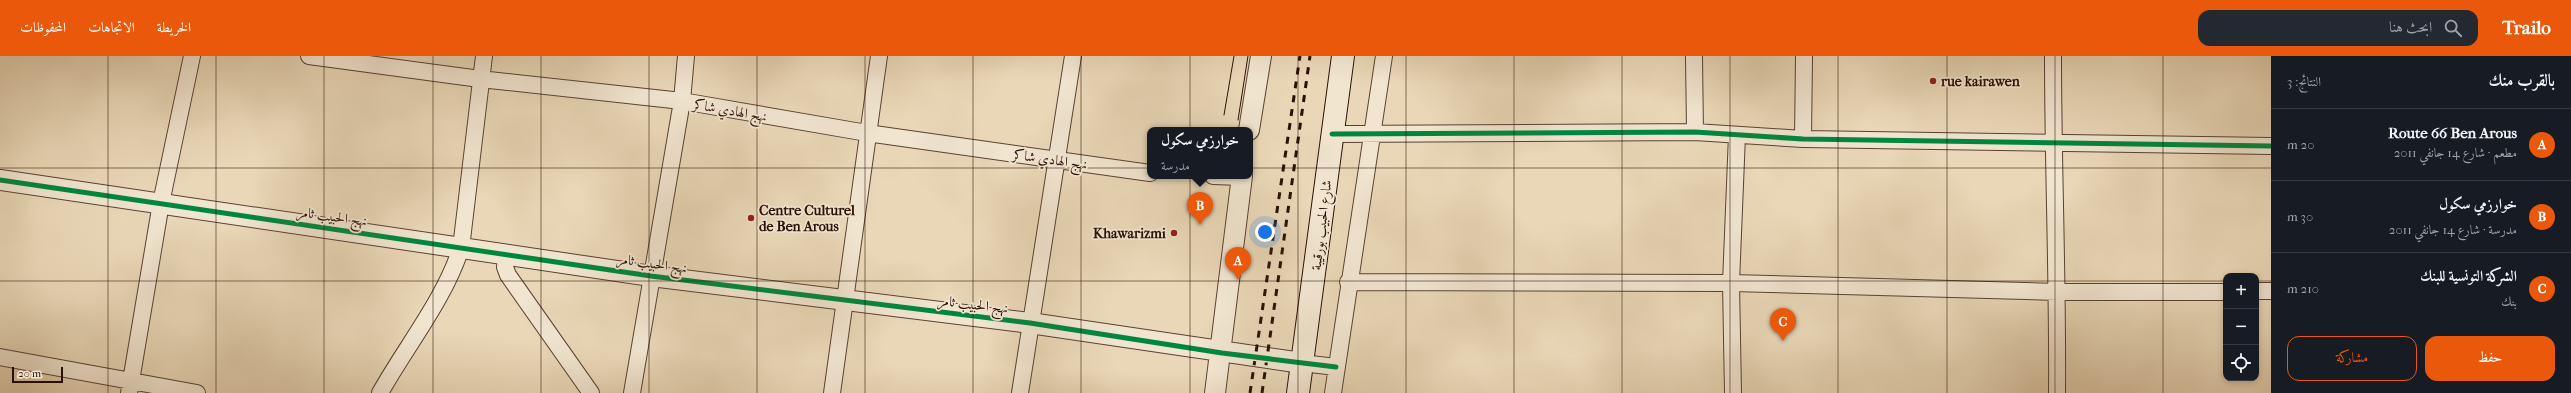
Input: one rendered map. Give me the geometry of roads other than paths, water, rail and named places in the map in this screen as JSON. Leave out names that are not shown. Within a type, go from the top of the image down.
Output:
[{"type":"main road","name":"شارع الحبيب بورقيبة","points":[[1298,393],[1343,56]]},
{"type":"street","points":[[130,387],[161,203],[192,56]]},
{"type":"street","name":"نهج الهادي شاكر","points":[[309,56],[336,58],[480,79],[682,102],[867,133],[1147,173]]},
{"type":"street","points":[[380,393],[442,290],[455,266],[461,248],[480,79],[484,56]]},
{"type":"street","points":[[632,393],[682,102],[686,56]]},
{"type":"street","points":[[832,393],[846,299],[867,133],[879,56]]},
{"type":"street","points":[[1020,393],[1030,323],[1058,160],[1073,56]]},
{"type":"street","points":[[1249,127],[1261,56]]},
{"type":"street","points":[[1333,393],[1348,282],[1373,134],[1384,56]]},
{"type":"street","points":[[1694,56],[1695,132]]},
{"type":"street","points":[[1803,139],[1804,56]]},
{"type":"street","points":[[2053,56],[2053,144],[2058,292],[2057,393]]},
{"type":"street","points":[[1332,134],[1695,132],[1803,139],[2053,144],[2271,146]]},
{"type":"street","points":[[1733,393],[1731,283],[1737,135]]},
{"type":"street","points":[[1215,393],[1222,353],[1242,179]]},
{"type":"street","name":"نهج الحبيب ثامر","points":[[0,180],[651,276],[1030,323],[1302,364]]},
{"type":"street","points":[[506,255],[505,267],[508,275],[591,393]]},
{"type":"street","points":[[1348,282],[1731,283],[2058,292],[2223,292]]},
{"type":"street","points":[[2259,292],[2271,291]]},
{"type":"street","points":[[0,357],[130,387],[197,393]]},
{"type":"street","points":[[1302,364],[1336,367]]},
{"type":"tram line","points":[[1224,115],[1234,56]]},
{"type":"tram line","points":[[1238,120],[1248,56]]},
{"type":"railway","points":[[1250,393],[1300,56]]},
{"type":"railway","points":[[1262,393],[1310,56]]},
{"type":"place","name":"rue kairawen","points":[[1933,81]]},
{"type":"place","name":"Centre Culturel de Ben Arous","points":[[751,218]]},
{"type":"place","name":"خوارزمي سكول","points":[[1200,225]]},
{"type":"place","name":"Khawarizmi","points":[[1174,233]]},
{"type":"place","name":"Route 66 Ben Arous","points":[[1238,280]]},
{"type":"place","name":"الشركة التونسية للبنك","points":[[1783,341]]}]
